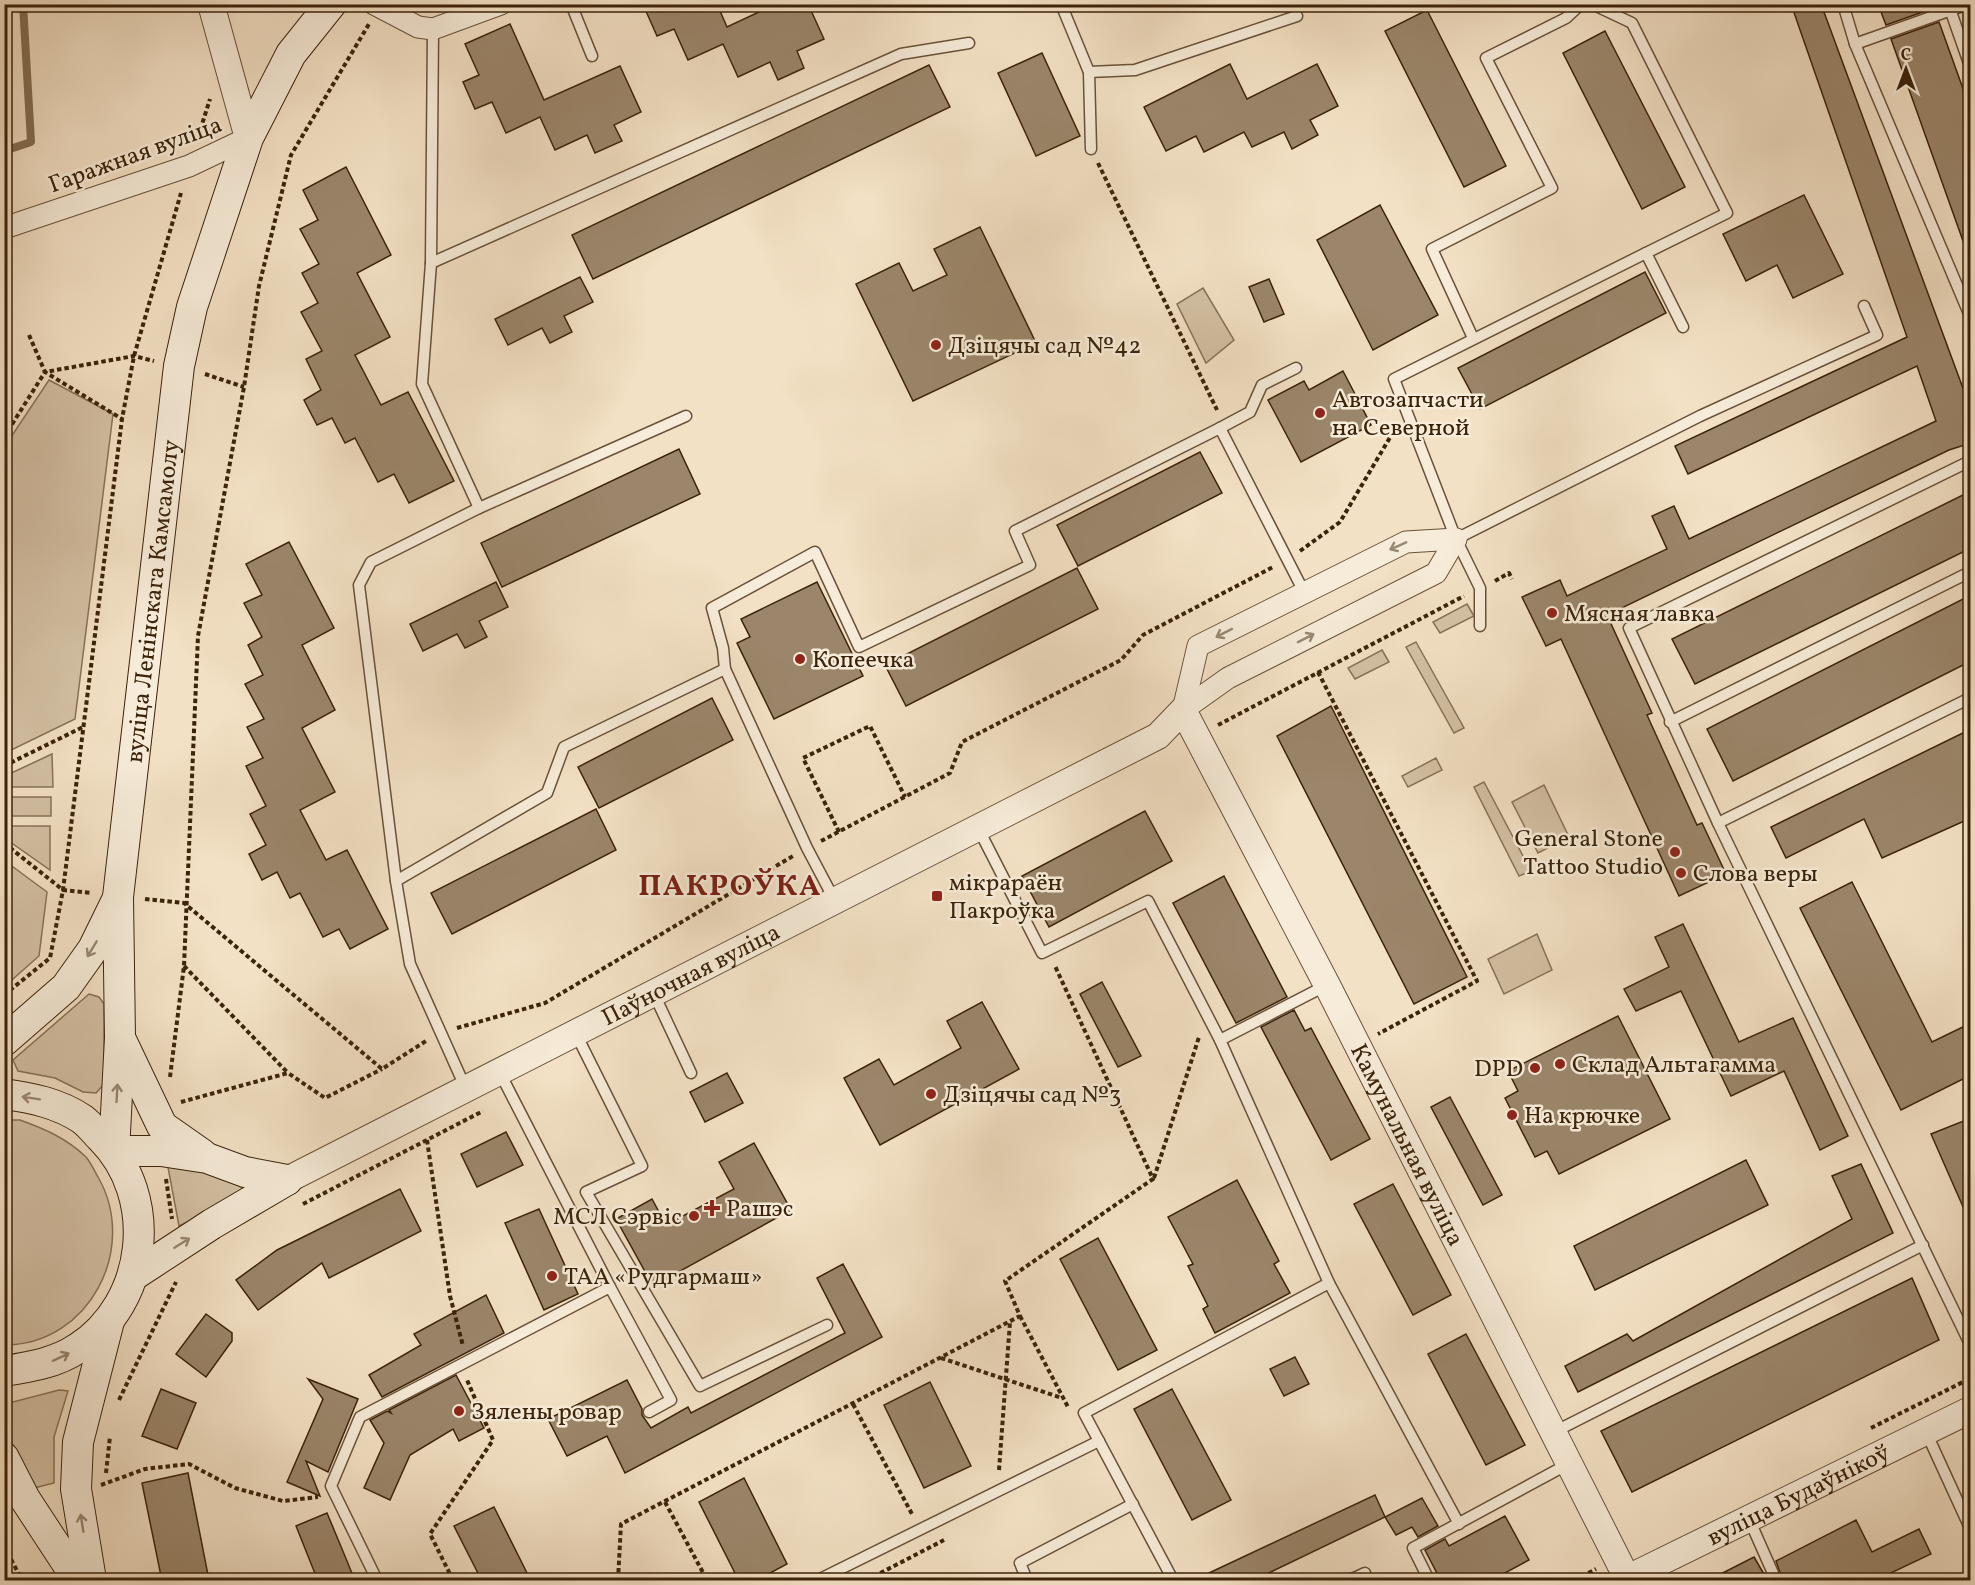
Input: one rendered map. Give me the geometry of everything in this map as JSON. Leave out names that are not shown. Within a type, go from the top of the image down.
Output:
[{"type":"main road","name":"вуліца Ленінскага Камсамолу","points":[[118,897],[171,423],[192,307],[248,138],[291,54],[331,4]]},
{"type":"main road","points":[[114,1151],[120,1038],[118,897]]},
{"type":"main road","points":[[4,1041],[66,987],[93,948],[118,897]]},
{"type":"main road","points":[[120,1038],[161,1138]]},
{"type":"main road","points":[[4,1094],[43,1100],[83,1119],[114,1151],[134,1190],[140,1232],[134,1275],[109,1321],[78,1348],[41,1366],[4,1371]]},
{"type":"main road","points":[[114,1151],[161,1138],[245,1172],[287,1180]]},
{"type":"main road","points":[[134,1275],[177,1246],[287,1180]]},
{"type":"main road","points":[[91,1581],[76,1489],[78,1442],[109,1321]]},
{"type":"main road","points":[[4,1458],[25,1499],[78,1581]]},
{"type":"street","points":[[211,4],[248,138]]},
{"type":"street","points":[[377,5],[418,27],[433,29],[501,4]]},
{"type":"street","name":"Гаражная вуліца","points":[[4,228],[189,166],[248,138]]},
{"type":"street","points":[[1183,710],[1198,646],[1406,542],[1456,539]]},
{"type":"street","points":[[1183,710],[1228,678],[1436,573],[1456,539]]},
{"type":"street","name":"Паўночная вуліца","points":[[287,1180],[1158,736],[1183,710]]},
{"type":"street","name":"Камунальная вуліца","points":[[1183,710],[1328,985],[1570,1463],[1626,1580]]},
{"type":"street","name":"вуліца Будаўнікоў","points":[[1626,1580],[1971,1410]]},
{"type":"lane","points":[[571,4],[592,56]]},
{"type":"lane","points":[[1061,4],[1089,72],[1091,149]]},
{"type":"lane","points":[[1473,338],[1432,249],[1552,188],[1486,58],[1566,18],[1581,4]]},
{"type":"lane","points":[[1480,626],[1480,588],[1456,539],[1394,379],[1727,213],[1632,23],[1592,4]]},
{"type":"lane","points":[[1843,4],[1855,44],[1971,316]]},
{"type":"lane","points":[[1855,44],[1951,12],[1968,4]]},
{"type":"lane","points":[[1951,12],[1971,66]]},
{"type":"lane","points":[[1089,72],[1136,70],[1297,16]]},
{"type":"lane","points":[[433,29],[431,263],[422,384],[479,508]]},
{"type":"lane","points":[[431,263],[901,54],[969,44]]},
{"type":"lane","points":[[1646,253],[1683,327]]},
{"type":"lane","points":[[1456,539],[1700,416],[1877,335],[1864,306]]},
{"type":"lane","points":[[835,901],[807,848],[725,669],[723,648],[712,608],[815,552],[859,647],[1030,565],[1015,531],[1250,411],[1262,386],[1296,368]]},
{"type":"lane","points":[[466,1090],[410,964],[396,881],[359,585],[371,562],[479,508],[686,417]]},
{"type":"lane","points":[[1222,427],[1304,592]]},
{"type":"lane","points":[[1971,461],[1629,628],[1718,823],[1971,1344]]},
{"type":"lane","points":[[1670,722],[1971,572]]},
{"type":"lane","points":[[396,881],[547,793],[564,747],[725,669]]},
{"type":"lane","points":[[1718,823],[1971,698]]},
{"type":"lane","points":[[978,828],[1042,953],[1148,901],[1220,1040],[1329,1283],[1459,1524]]},
{"type":"lane","points":[[1220,1040],[1328,985]]},
{"type":"lane","points":[[653,994],[691,1073]]},
{"type":"lane","points":[[576,1034],[642,1166],[586,1192],[700,1386],[827,1325]]},
{"type":"lane","points":[[500,1073],[671,1400],[649,1412]]},
{"type":"lane","points":[[1554,1432],[1923,1245]]},
{"type":"lane","points":[[1173,1581],[1084,1413],[1329,1283]]},
{"type":"lane","points":[[377,1581],[331,1486],[360,1417],[443,1381],[610,1287]]},
{"type":"lane","points":[[1925,1432],[1971,1528]]},
{"type":"lane","points":[[818,1581],[1099,1441]]},
{"type":"lane","points":[[1429,1581],[1413,1548],[1570,1463]]},
{"type":"lane","points":[[1027,1581],[1020,1563],[1133,1504]]},
{"type":"lane","points":[[1749,1519],[1776,1581]]},
{"type":"lane","points":[[1350,1581],[1365,1573]]},
{"type":"path","points":[[169,1083],[184,966],[184,903],[198,636],[244,387],[259,286],[291,155],[377,5]]},
{"type":"path","points":[[4,995],[50,958],[63,890],[122,419],[134,356],[210,98]]},
{"type":"path","points":[[1091,149],[1222,427]]},
{"type":"path","points":[[28,334],[45,372],[122,419]]},
{"type":"path","points":[[4,437],[45,372],[134,356]]},
{"type":"path","points":[[184,966],[288,1073],[325,1098],[382,1069],[440,1033],[545,1003],[807,848],[950,773],[962,742],[1121,660],[1143,635],[1289,559],[1340,522],[1406,410]]},
{"type":"path","points":[[1509,573],[1512,579]]},
{"type":"path","points":[[1318,672],[1478,981],[1372,1037]]},
{"type":"path","points":[[839,832],[803,758],[870,726],[905,796]]},
{"type":"path","points":[[4,766],[83,727]]},
{"type":"path","points":[[4,843],[63,890]]},
{"type":"path","points":[[184,903],[382,1069]]},
{"type":"path","points":[[1047,950],[1153,1179]]},
{"type":"path","points":[[1068,1408],[1020,1316],[1005,1281],[1153,1179],[1206,1014]]},
{"type":"path","points":[[117,1403],[169,1293],[185,1266],[177,1246],[161,1138],[166,1106],[288,1073]]},
{"type":"path","points":[[618,1581],[621,1524],[1020,1316]]},
{"type":"path","points":[[999,1477],[1010,1322]]},
{"type":"path","points":[[941,1358],[1064,1399]]},
{"type":"path","points":[[853,1404],[912,1514],[919,1515]]},
{"type":"path","points":[[107,1495],[105,1484],[111,1425]]},
{"type":"path","points":[[105,1484],[145,1469],[189,1464],[235,1488],[283,1501],[335,1495]]},
{"type":"path","points":[[665,1502],[707,1581]]},
{"type":"path","points":[[6,1517],[8,1551]]},
{"type":"path","points":[[4,1546],[22,1581]]},
{"type":"path","points":[[1575,1581],[1595,1570]]},
{"type":"shaded area","points":[[1203,288],[1234,340],[1206,363],[1177,304]]},
{"type":"shaded area","points":[[49,380],[113,414],[75,719],[5,753],[5,446]]},
{"type":"shaded area","points":[[1467,604],[1474,616],[1440,633],[1433,622]]},
{"type":"shaded area","points":[[1416,642],[1464,728],[1454,733],[1406,647]]},
{"type":"shaded area","points":[[1382,650],[1389,662],[1355,679],[1348,668]]},
{"type":"shaded area","points":[[52,754],[53,787],[8,787],[5,776]]},
{"type":"shaded area","points":[[1436,758],[1442,770],[1408,787],[1402,776]]},
{"type":"shaded area","points":[[1484,782],[1531,871],[1519,876],[1474,787]]},
{"type":"shaded area","points":[[1544,785],[1569,837],[1538,853],[1512,802]]},
{"type":"shaded area","points":[[9,797],[51,797],[51,816],[9,816]]},
{"type":"shaded area","points":[[11,826],[50,826],[50,870],[6,839]]},
{"type":"shaded area","points":[[5,861],[47,892],[39,956],[5,986]]},
{"type":"shaded area","points":[[1537,934],[1552,970],[1504,994],[1488,959]]},
{"type":"shaded area","points":[[89,994],[99,997],[104,1004],[104,1084],[96,1093],[83,1092],[55,1078],[18,1071],[13,1060]]},
{"type":"shaded area","points":[[5,1120],[20,1120],[55,1135],[71,1144],[86,1157],[98,1177],[109,1205],[113,1233],[109,1261],[98,1288],[82,1311],[61,1329],[35,1341],[5,1345]]},
{"type":"shaded area","points":[[167,1162],[236,1182],[243,1189],[232,1201],[179,1226]]},
{"type":"shaded area","points":[[59,1390],[68,1391],[54,1437],[54,1483],[34,1488],[5,1428],[5,1404]]},
{"type":"building","points":[[656,4],[717,4],[727,27],[776,4],[808,4],[824,39],[797,51],[804,68],[778,80],[770,62],[738,77],[723,44],[688,60],[674,29],[657,36],[645,9]]},
{"type":"building","points":[[1791,4],[1821,4],[1971,410],[1971,443],[1949,450],[1607,615],[1652,713],[1647,715],[1697,825],[1702,823],[1726,874],[1679,896],[1561,639],[1546,646],[1522,597],[1560,580],[1567,596],[1667,549],[1652,516],[1674,506],[1689,539],[1936,421],[1917,366],[1688,474],[1675,446],[1907,337]]},
{"type":"building","points":[[1878,4],[1933,4],[1934,8],[1886,25]]},
{"type":"building","points":[[1427,10],[1506,166],[1464,187],[1385,31]]},
{"type":"building","points":[[1939,22],[1971,111],[1971,255],[1968,255],[1891,39]]},
{"type":"building","points":[[510,24],[544,100],[620,66],[641,112],[614,125],[622,141],[595,153],[587,135],[555,150],[540,117],[506,133],[492,102],[475,109],[463,82],[479,75],[465,44]]},
{"type":"building","points":[[1605,31],[1685,187],[1642,209],[1563,53]]},
{"type":"building","points":[[1042,53],[1080,136],[1036,156],[998,73]]},
{"type":"building","points":[[1230,64],[1247,99],[1317,64],[1338,106],[1310,120],[1318,135],[1292,149],[1284,132],[1252,147],[1244,132],[1204,152],[1196,136],[1166,151],[1144,107]]},
{"type":"building","points":[[929,65],[950,107],[593,279],[572,235]]},
{"type":"building","points":[[346,167],[391,255],[357,273],[390,337],[355,355],[381,405],[408,392],[454,481],[409,503],[394,474],[378,482],[355,438],[345,443],[332,418],[317,425],[304,400],[321,390],[306,359],[322,351],[301,312],[318,303],[302,273],[319,264],[300,229],[318,220],[303,190]]},
{"type":"building","points":[[1804,195],[1843,274],[1793,298],[1777,265],[1746,281],[1723,234]]},
{"type":"building","points":[[1380,205],[1438,315],[1373,350],[1317,240]]},
{"type":"building","points":[[980,227],[1036,343],[913,401],[856,284],[899,263],[913,291],[947,275],[934,249]]},
{"type":"building","points":[[1645,272],[1666,313],[1480,409],[1458,368]]},
{"type":"building","points":[[580,277],[593,302],[564,316],[572,332],[550,343],[542,328],[508,345],[495,319]]},
{"type":"building","points":[[1269,279],[1284,314],[1264,322],[1249,287]]},
{"type":"building","name":"Автозапчасти на Северной","points":[[1343,371],[1371,425],[1301,462],[1268,400],[1304,381],[1309,390]]},
{"type":"building","points":[[679,449],[700,494],[502,587],[481,543]]},
{"type":"building","points":[[1200,452],[1222,493],[1078,566],[1057,525]]},
{"type":"building","points":[[1971,491],[1971,548],[1695,684],[1672,639]]},
{"type":"building","points":[[289,542],[334,628],[302,645],[335,710],[302,728],[335,792],[300,810],[326,860],[347,850],[388,929],[350,949],[339,929],[323,937],[300,893],[290,898],[277,872],[262,880],[249,854],[266,845],[250,814],[266,806],[246,766],[263,758],[247,727],[264,719],[245,684],[263,675],[248,645],[262,637],[244,603],[262,595],[246,564]]},
{"type":"building","points":[[1077,568],[1098,609],[906,706],[885,665]]},
{"type":"building","points":[[496,582],[508,607],[479,621],[487,637],[465,648],[457,634],[423,651],[410,624]]},
{"type":"building","name":"Копеечка","points":[[817,582],[863,676],[774,719],[737,643],[750,637],[741,619]]},
{"type":"building","points":[[1971,595],[1971,661],[1733,781],[1707,729]]},
{"type":"building","points":[[712,698],[733,740],[599,808],[578,767]]},
{"type":"building","points":[[1331,706],[1467,977],[1414,1004],[1277,736]]},
{"type":"building","points":[[1971,729],[1971,818],[1882,858],[1864,819],[1786,858],[1771,827]]},
{"type":"building","points":[[596,809],[616,850],[452,934],[431,893]]},
{"type":"building","points":[[1145,811],[1172,861],[1049,927],[1022,876]]},
{"type":"building","points":[[1224,876],[1287,997],[1236,1023],[1173,903]]},
{"type":"building","points":[[1852,882],[1932,1042],[1971,1023],[1971,1075],[1901,1110],[1800,908]]},
{"type":"building","points":[[1683,924],[1739,1042],[1793,1018],[1848,1136],[1820,1150],[1784,1071],[1731,1096],[1681,991],[1636,1011],[1624,989],[1669,967],[1655,937]]},
{"type":"building","points":[[1102,982],[1141,1056],[1118,1067],[1080,994]]},
{"type":"building","points":[[982,1002],[1019,1069],[880,1145],[844,1078],[879,1059],[894,1085],[961,1048],[947,1021]]},
{"type":"building","points":[[1294,1010],[1305,1031],[1311,1028],[1370,1139],[1331,1160],[1261,1027]]},
{"type":"building","points":[[1618,1016],[1670,1119],[1559,1174],[1547,1151],[1535,1157],[1505,1098],[1518,1091],[1508,1071]]},
{"type":"building","points":[[727,1073],[743,1103],[705,1122],[690,1092]]},
{"type":"building","points":[[1450,1097],[1502,1195],[1483,1205],[1431,1107]]},
{"type":"building","points":[[1971,1118],[1971,1225],[1931,1134]]},
{"type":"building","points":[[506,1132],[523,1165],[477,1187],[461,1154]]},
{"type":"building","points":[[754,1143],[791,1210],[653,1286],[616,1219],[652,1199],[666,1225],[734,1189],[719,1162]]},
{"type":"building","points":[[1746,1160],[1768,1205],[1595,1290],[1574,1246]]},
{"type":"building","points":[[1861,1164],[1893,1233],[1578,1392],[1565,1366],[1627,1334],[1633,1341],[1852,1219],[1832,1176]]},
{"type":"building","points":[[1237,1180],[1279,1261],[1274,1264],[1290,1293],[1215,1333],[1203,1309],[1208,1306],[1188,1266],[1193,1264],[1168,1217]]},
{"type":"building","points":[[1393,1184],[1451,1295],[1413,1315],[1354,1204]]},
{"type":"building","points":[[400,1189],[421,1231],[329,1278],[322,1263],[258,1310],[236,1280],[277,1250]]},
{"type":"building","points":[[539,1209],[578,1294],[544,1310],[505,1223]]},
{"type":"building","points":[[1098,1238],[1157,1350],[1118,1370],[1060,1259]]},
{"type":"building","points":[[843,1264],[882,1337],[625,1473],[607,1436],[567,1456],[548,1419],[627,1380],[642,1409],[642,1415],[651,1428],[688,1407],[691,1413],[845,1333],[817,1278]]},
{"type":"building","points":[[1912,1278],[1939,1340],[1632,1492],[1601,1431]]},
{"type":"building","points":[[486,1295],[504,1333],[382,1397],[369,1375],[421,1345],[414,1334]]},
{"type":"building","points":[[206,1314],[232,1333],[232,1341],[206,1377],[176,1354]]},
{"type":"building","points":[[1466,1334],[1525,1445],[1486,1465],[1428,1354]]},
{"type":"building","points":[[1295,1357],[1309,1384],[1284,1396],[1270,1369]]},
{"type":"building","points":[[456,1375],[484,1428],[459,1441],[453,1429],[410,1455],[390,1500],[364,1488],[384,1443],[370,1420],[387,1411],[391,1413],[389,1410]]},
{"type":"building","points":[[308,1379],[358,1399],[328,1472],[306,1461],[320,1496],[287,1482],[323,1399]]},
{"type":"building","points":[[930,1382],[971,1466],[924,1488],[884,1405]]},
{"type":"building","points":[[161,1389],[196,1403],[177,1449],[142,1436]]},
{"type":"building","points":[[1172,1389],[1231,1500],[1192,1520],[1134,1409]]},
{"type":"building","points":[[188,1473],[208,1575],[162,1581],[142,1483]]},
{"type":"building","points":[[744,1478],[787,1564],[755,1581],[739,1581],[699,1502]]},
{"type":"building","points":[[1375,1495],[1385,1517],[1252,1581],[1192,1581]]},
{"type":"building","points":[[1422,1498],[1438,1526],[1418,1537],[1412,1527],[1396,1535],[1385,1517]]},
{"type":"building","points":[[494,1507],[531,1581],[482,1581],[454,1526]]},
{"type":"building","points":[[327,1513],[355,1581],[318,1581],[296,1526]]},
{"type":"building","points":[[1505,1516],[1529,1560],[1490,1581],[1441,1581],[1425,1550],[1445,1539],[1449,1546]]},
{"type":"building","points":[[1856,1520],[1872,1552],[1919,1529],[1931,1554],[1874,1581],[1783,1581],[1776,1561]]},
{"type":"building","points":[[1754,1557],[1768,1581],[1707,1581]]},
{"type":"waterway","points":[[4,151],[31,142],[23,4]]},
{"type":"place","name":"Дзіцячы сад №42","points":[[936,345]]},
{"type":"place","name":"Автозапчасти на Северной","points":[[1320,413]]},
{"type":"place","name":"Мясная лавка","points":[[1552,613]]},
{"type":"place","name":"Копеечка","points":[[800,659]]},
{"type":"place","name":"General Stone Tattoo Studio","points":[[1675,852]]},
{"type":"place","name":"Слова веры","points":[[1681,873]]},
{"type":"place","name":"мікрараён Пакроўка","points":[[937,896]]},
{"type":"place","name":"Склад Альтагамма","points":[[1560,1064]]},
{"type":"place","name":"DPD","points":[[1535,1068]]},
{"type":"place","name":"Дзіцячы сад №3","points":[[931,1094]]},
{"type":"place","name":"На крючке","points":[[1512,1115]]},
{"type":"place","name":"Рашэс","points":[[712,1208]]},
{"type":"place","name":"МСЛ Сэрвіс","points":[[694,1216]]},
{"type":"place","name":"ТАА «Рудгармаш»","points":[[552,1276]]},
{"type":"place","name":"Зялены ровар","points":[[459,1411]]},
{"type":"district","name":"ПАКРОЎКА","points":[[730,885]]}]
